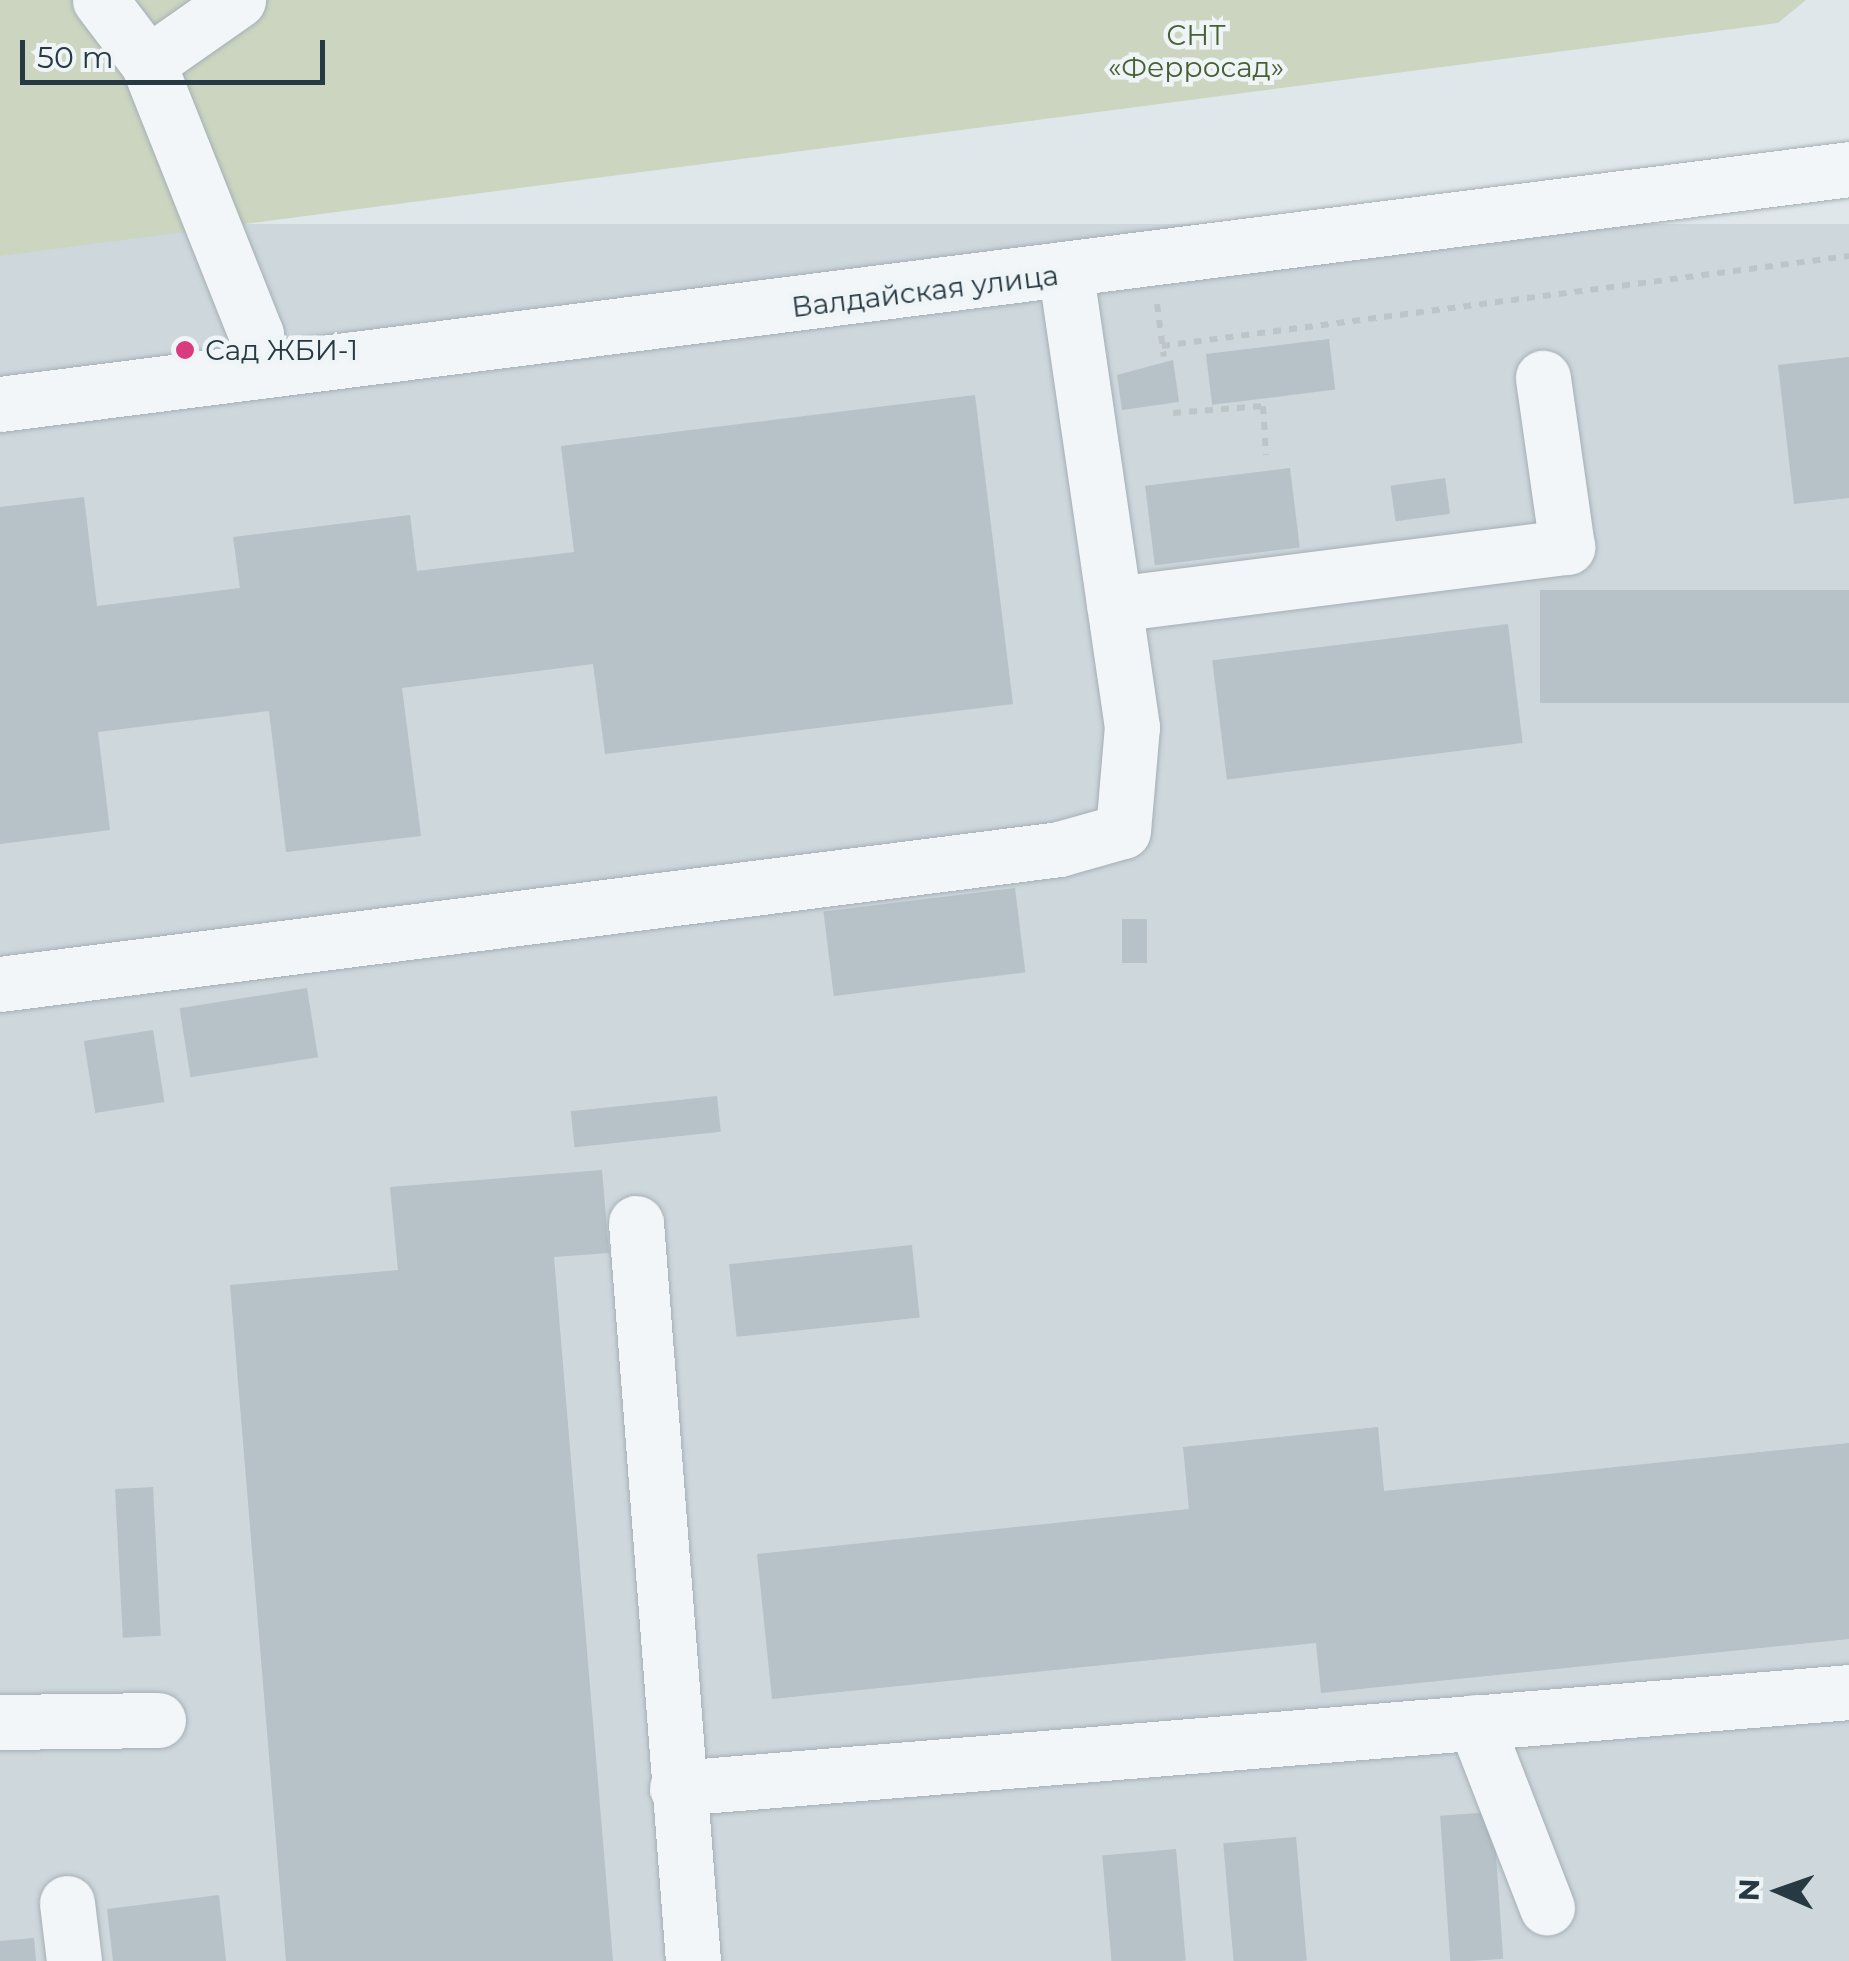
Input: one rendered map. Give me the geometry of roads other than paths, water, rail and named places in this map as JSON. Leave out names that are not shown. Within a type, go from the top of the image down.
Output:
[{"type":"street","points":[[100,0],[148,63],[256,334],[259,371]]},
{"type":"street","points":[[148,63],[238,0]]},
{"type":"street","name":"Валдайская улица","points":[[0,404],[1066,274],[1849,169]]},
{"type":"street","points":[[0,984],[1060,849],[1123,831],[1132,728],[1066,274]]},
{"type":"street","points":[[1114,604],[1567,548],[1543,378]]},
{"type":"street","points":[[636,1223],[693,1961]]},
{"type":"street","points":[[677,1788],[1849,1692]]},
{"type":"street","points":[[0,1722],[158,1720]]},
{"type":"street","points":[[1475,1722],[1547,1908]]},
{"type":"street","points":[[67,1903],[74,1961]]},
{"type":"place","name":"Сад ЖБИ-1","points":[[185,350]]},
{"type":"park label","name":"СНТ «Ферросад»","points":[[1196,51]]}]
